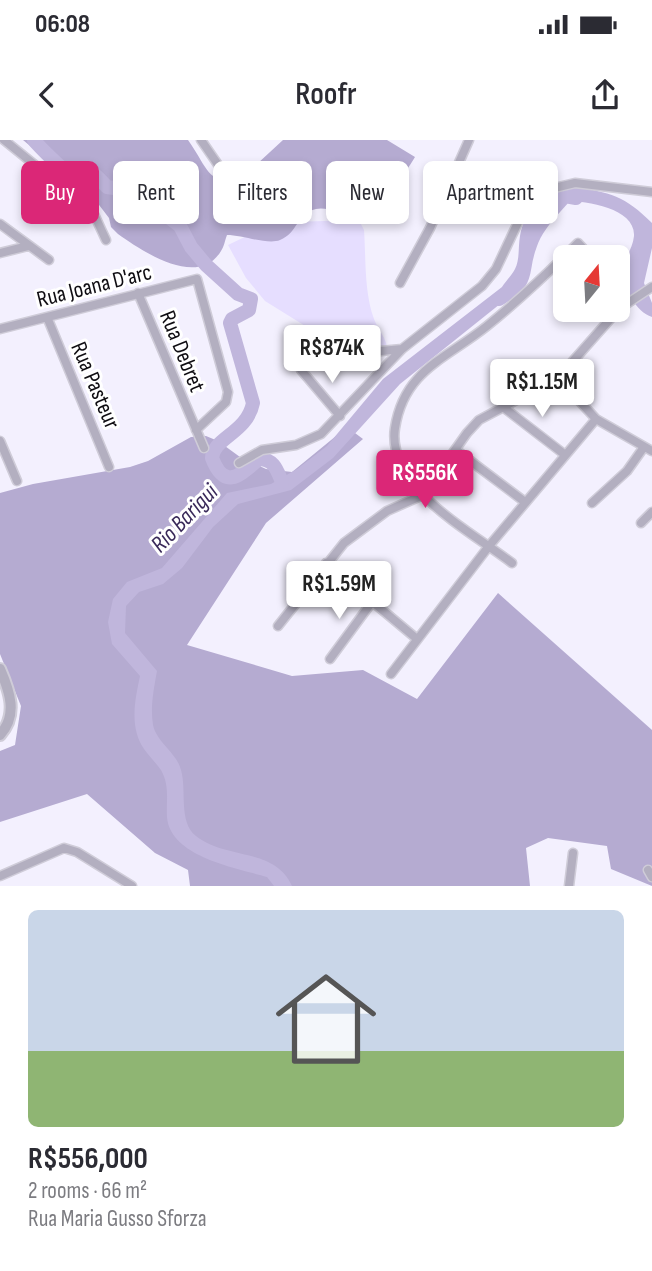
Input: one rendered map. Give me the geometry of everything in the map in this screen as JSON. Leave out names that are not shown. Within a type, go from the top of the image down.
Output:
[{"type":"street","points":[[4,140],[93,212],[106,240]]},
{"type":"street","points":[[201,140],[215,161]]},
{"type":"street","points":[[400,283],[430,228],[469,140]]},
{"type":"street","points":[[558,187],[575,183],[652,192]]},
{"type":"street","points":[[0,224],[49,260]]},
{"type":"street","points":[[239,463],[262,450],[296,445],[321,434],[402,349],[482,286],[496,269],[517,224]]},
{"type":"street","points":[[0,253],[27,246]]},
{"type":"street","points":[[512,563],[423,495],[407,474],[396,453],[394,436],[398,408],[406,391],[421,375],[487,327],[553,268]]},
{"type":"street","name":"Rua Joana D'arc","points":[[0,329],[197,279],[228,392],[226,402],[194,427]]},
{"type":"street","points":[[630,300],[651,288]]},
{"type":"street","name":"Rua Debret","points":[[138,293],[204,448]]},
{"type":"street","name":"Rua Pasteur","points":[[47,317],[109,467]]},
{"type":"street","points":[[278,626],[326,563],[362,528],[387,511],[423,495],[480,419],[558,378],[610,322]]},
{"type":"street","points":[[340,416],[301,370],[300,363],[318,357],[402,349]]},
{"type":"street","points":[[558,378],[596,419],[648,449],[592,503]]},
{"type":"street","points":[[503,407],[564,454]]},
{"type":"street","points":[[391,674],[489,546],[596,419]]},
{"type":"street","points":[[0,441],[17,481]]},
{"type":"street","points":[[456,450],[525,502]]},
{"type":"street","points":[[641,523],[652,512]]},
{"type":"street","points":[[326,563],[417,639]]},
{"type":"street","points":[[330,659],[373,602]]},
{"type":"street","points":[[0,669],[12,704],[0,735]]},
{"type":"street","points":[[0,876],[64,848],[77,852],[132,886]]},
{"type":"street","points":[[569,886],[573,853]]},
{"type":"shaded area","points":[[23,140],[188,140],[213,176],[213,224],[297,224],[286,237],[275,241],[227,235],[222,249],[211,262],[199,267],[185,267],[155,257],[111,227],[109,218],[99,205],[99,161],[47,160]]},
{"type":"shaded area","points":[[283,140],[387,140],[415,157],[409,166],[409,161],[326,161],[326,209],[312,210],[312,161],[260,161]]},
{"type":"shaded area","points":[[573,187],[616,197],[652,223],[652,248],[644,283],[652,303],[652,317],[640,310],[630,294],[630,249],[634,236],[632,226],[626,218],[606,207],[582,202],[561,201],[558,204],[558,191]]},
{"type":"shaded area","points":[[312,221],[361,224],[364,230],[371,309],[385,340],[387,354],[370,357],[339,347],[265,301],[246,278],[228,245],[257,231],[282,224],[312,224]]},
{"type":"shaded area","points":[[539,224],[527,241],[523,276],[510,296],[400,384],[333,458],[291,490],[238,504],[213,527],[182,568],[163,584],[139,592],[126,606],[125,633],[157,671],[152,704],[153,725],[158,737],[179,764],[183,778],[185,814],[190,830],[208,843],[274,865],[292,886],[274,886],[267,877],[207,859],[180,842],[171,831],[167,817],[167,787],[164,776],[144,749],[136,732],[135,704],[140,676],[112,644],[108,622],[113,599],[127,582],[162,568],[227,493],[271,484],[297,469],[327,446],[383,379],[502,287],[517,265],[523,226]]},
{"type":"shaded area","points":[[347,427],[363,439],[266,523],[187,645],[292,676],[363,670],[417,699],[498,593],[652,730],[652,886],[611,869],[607,846],[548,838],[526,848],[530,886],[190,886],[188,870],[155,853],[87,794],[0,822],[0,751],[15,745],[21,706],[0,654],[0,493],[33,484],[130,467],[148,461],[191,437],[206,436],[266,469],[292,472]]},
{"type":"waterway","points":[[34,140],[74,178],[95,175],[107,187],[128,190],[139,205],[167,216],[180,226],[191,247],[206,265],[238,294],[251,299],[249,310],[232,319],[230,323],[253,403],[250,413],[238,428],[218,445],[212,458],[222,475],[228,477],[234,477],[259,459],[264,459],[274,466],[282,482]]},
{"type":"waterway","name":"Rio Barigui","points":[[499,299],[520,281],[533,238],[545,219],[565,196],[576,198]]}]
